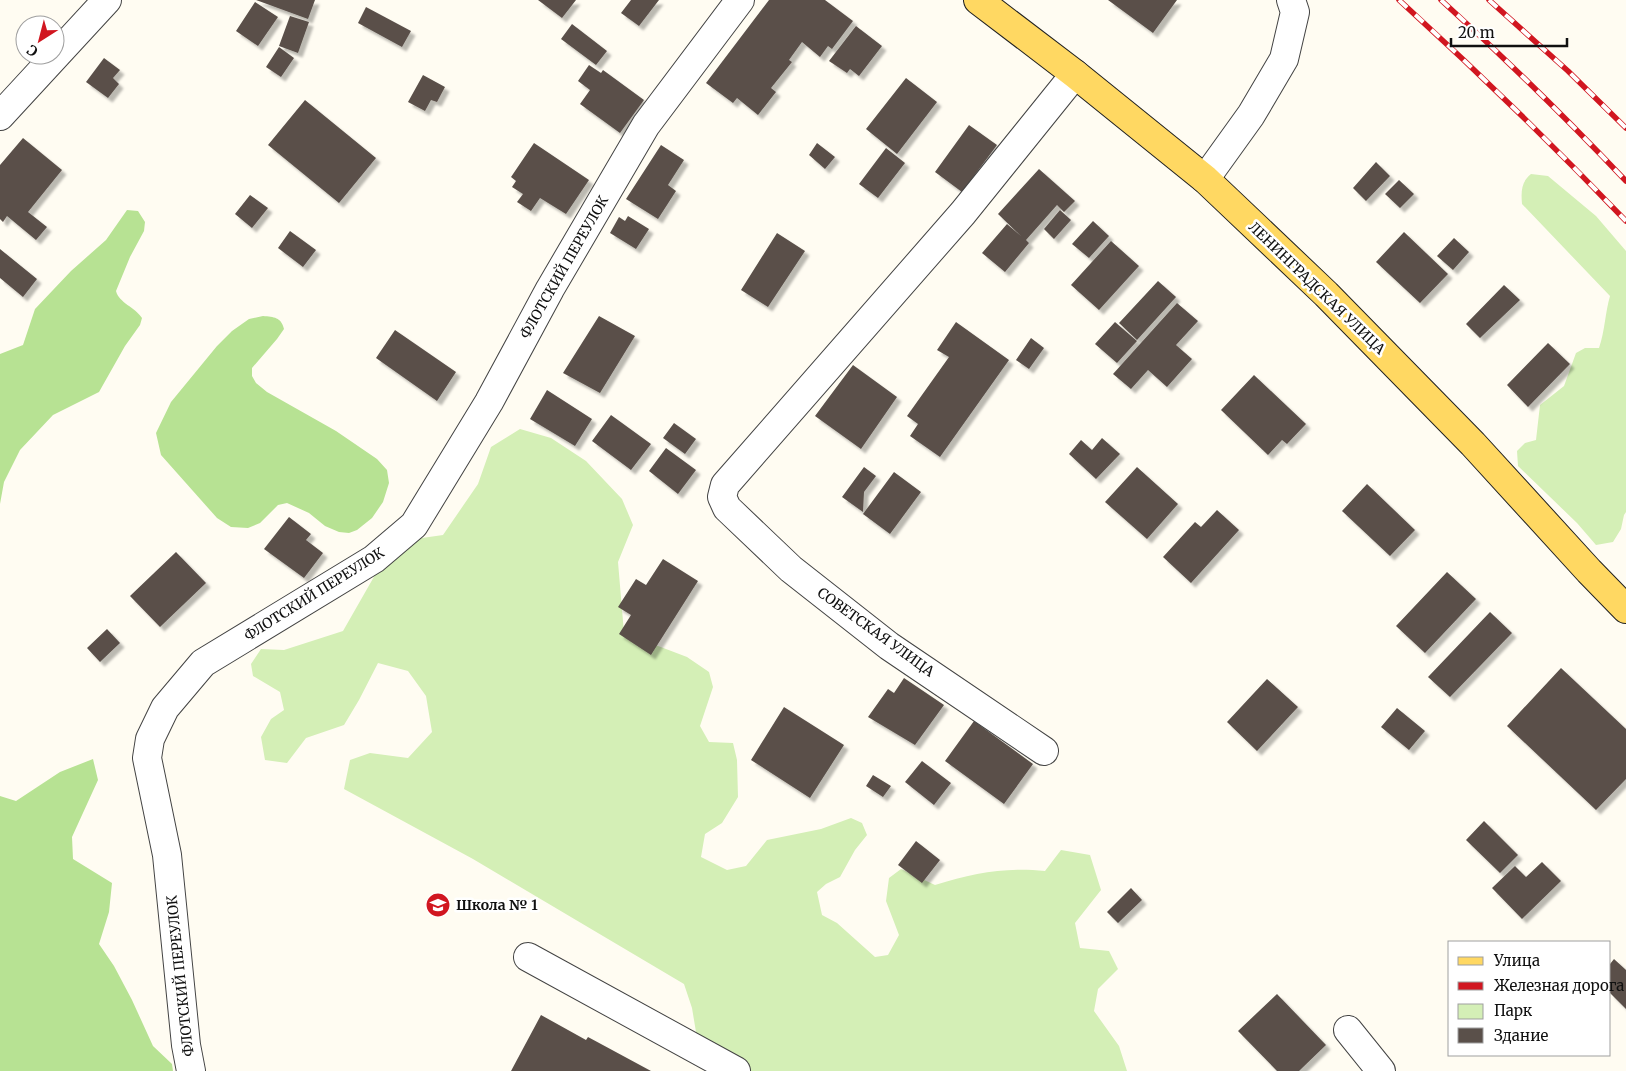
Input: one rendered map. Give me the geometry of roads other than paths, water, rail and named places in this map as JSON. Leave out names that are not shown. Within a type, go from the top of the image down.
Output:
[{"type":"main road","name":"ЛЕНИНГРАДСКАЯ УЛИЦА","points":[[978,0],[1075,74],[1205,179],[1326,294],[1473,444],[1626,609]]},
{"type":"street","points":[[0,116],[107,0]]},
{"type":"street","name":"ФЛОТСКИЙ ПЕРЕУЛОК","points":[[191,1071],[186,1045],[166,855],[147,758],[150,739],[165,708],[204,663],[374,559],[414,525],[488,402],[550,288],[646,125],[740,0]]},
{"type":"street","points":[[1205,179],[1251,115],[1284,58],[1295,12],[1290,0]]},
{"type":"street","name":"СОВЕТСКАЯ УЛИЦА","points":[[1044,751],[890,646],[791,569],[727,508],[722,497],[725,485],[963,214],[1075,74]]},
{"type":"street","points":[[528,957],[736,1071]]},
{"type":"street","points":[[1348,1030],[1381,1071]]},
{"type":"railway","points":[[1399,0],[1571,164],[1626,221]]},
{"type":"railway","points":[[1441,0],[1535,89],[1626,181]]},
{"type":"railway","points":[[1489,0],[1568,71],[1626,128]]},
{"type":"place","name":"Школа № 1","points":[[438,905]]}]
